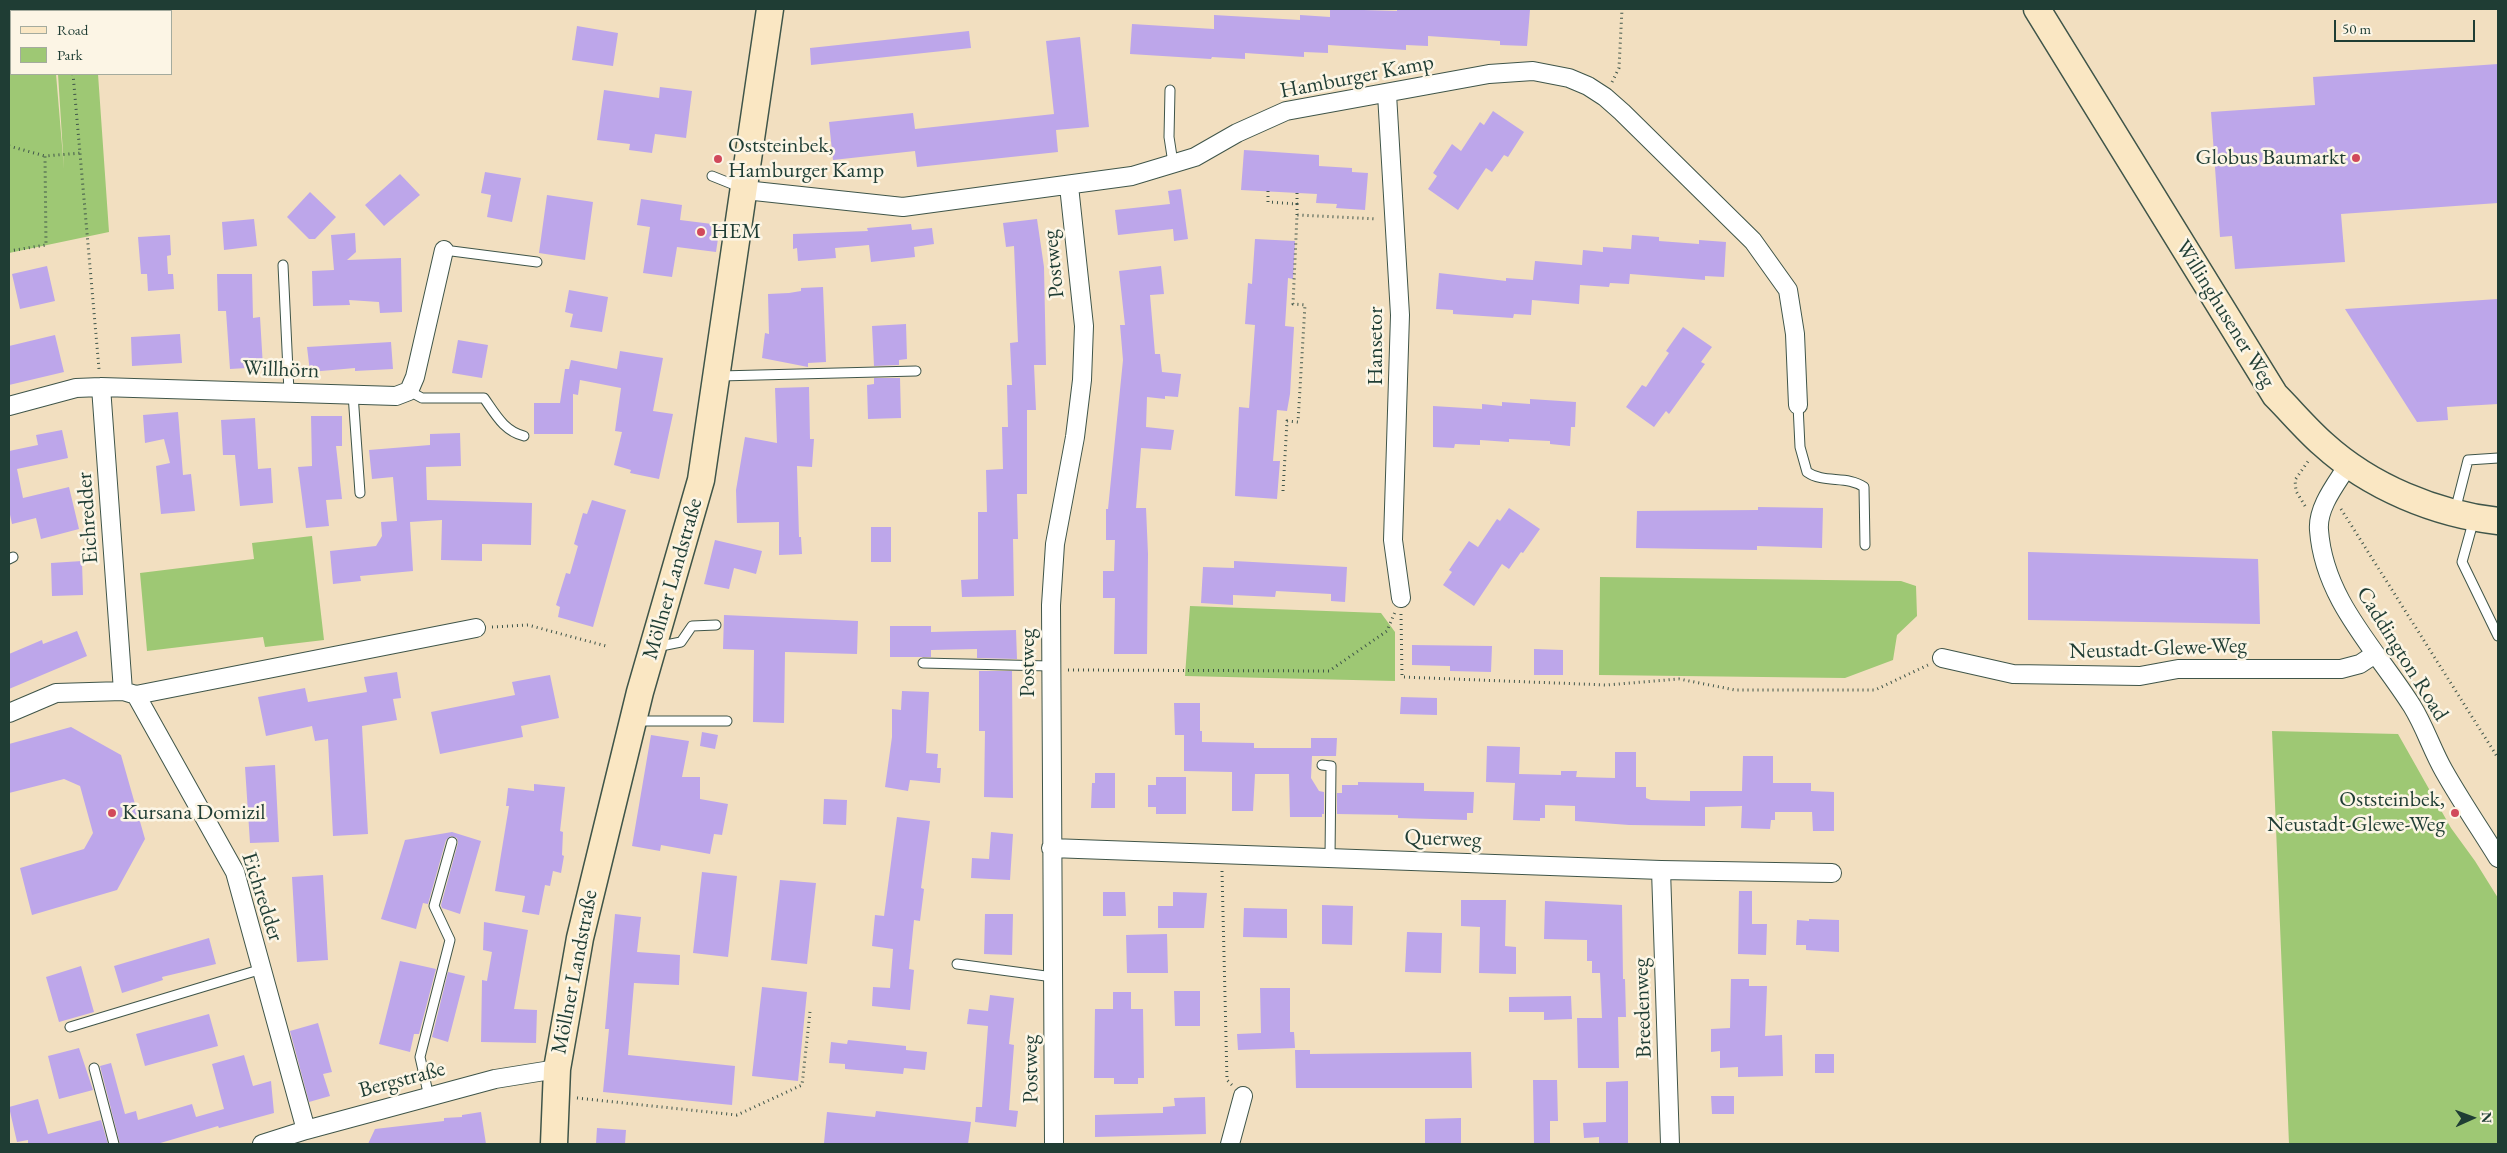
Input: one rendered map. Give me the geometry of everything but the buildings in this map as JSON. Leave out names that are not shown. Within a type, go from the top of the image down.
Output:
[{"type":"main road","name":"Möllner Landstraße","points":[[554,1144],[556,1070],[580,938],[633,721],[701,480],[770,9]]},
{"type":"main road","name":"Willinghusener Weg","points":[[2037,9],[2270,387],[2323,444],[2348,465],[2405,496],[2476,517]]},
{"type":"street","name":"Hamburger Kamp","points":[[745,190],[903,207],[1069,186],[1132,176],[1195,157],[1237,133],[1286,111],[1489,74],[1533,71],[1569,78],[1605,97],[1753,241],[1788,290],[1794,334],[1798,405]]},
{"type":"street","name":"Hansetor","points":[[1387,94],[1400,359],[1394,540],[1401,598]]},
{"type":"street","name":"Postweg","points":[[1054,1144],[1050,668],[1055,544],[1075,436],[1082,380],[1084,326],[1069,186]]},
{"type":"street","points":[[409,392],[415,377],[444,250]]},
{"type":"street","name":"Willhörn","points":[[9,406],[76,388],[101,387],[396,396],[409,392]]},
{"type":"street","name":"Eichredder","points":[[101,387],[129,693],[235,872],[306,1130]]},
{"type":"street","name":"Caddington Road","points":[[2348,465],[2321,514],[2319,528],[2325,564],[2345,610],[2412,706],[2423,725],[2442,769],[2498,858]]},
{"type":"street","points":[[9,713],[56,693],[129,693],[476,628]]},
{"type":"street","name":"Neustadt-Glewe-Weg","points":[[1942,658],[2013,674],[2140,676],[2178,669],[2340,669],[2360,664],[2374,654]]},
{"type":"street","name":"Querweg","points":[[1051,848],[1662,870],[1832,873]]},
{"type":"street","name":"Breedenweg","points":[[1662,870],[1670,1144]]},
{"type":"street","name":"Bergstraße","points":[[262,1144],[283,1141],[306,1130],[495,1078],[556,1070]]},
{"type":"street","points":[[1230,1144],[1243,1096]]},
{"type":"lane","points":[[1170,90],[1169,137],[1173,163]]},
{"type":"lane","points":[[712,176],[745,190]]},
{"type":"lane","points":[[444,250],[537,262]]},
{"type":"lane","points":[[283,266],[289,392]]},
{"type":"lane","points":[[717,376],[916,371]]},
{"type":"lane","points":[[409,392],[422,398],[484,398],[501,424],[514,434],[524,436]]},
{"type":"lane","points":[[353,394],[360,493]]},
{"type":"lane","points":[[1798,405],[1800,447],[1807,472],[1815,478],[1856,482],[1864,487],[1865,544]]},
{"type":"lane","points":[[2498,458],[2468,460],[2476,517],[2462,562],[2498,636]]},
{"type":"lane","points":[[653,647],[682,642],[692,626],[716,625]]},
{"type":"lane","points":[[923,663],[1050,668]]},
{"type":"lane","points":[[633,721],[727,721]]},
{"type":"lane","points":[[1322,765],[1331,766],[1330,857]]},
{"type":"lane","points":[[429,1096],[420,1057],[450,940],[434,906],[452,842]]},
{"type":"lane","points":[[957,964],[1052,977]]},
{"type":"lane","points":[[70,1027],[262,969]]},
{"type":"lane","points":[[94,1068],[114,1144]]},
{"type":"path","points":[[1605,97],[1619,68],[1622,9]]},
{"type":"path","points":[[74,75],[101,387]]},
{"type":"path","points":[[9,146],[45,156],[81,153]]},
{"type":"path","points":[[9,251],[46,245],[45,156]]},
{"type":"path","points":[[1268,191],[1268,202],[1297,204]]},
{"type":"path","points":[[1283,491],[1287,422],[1298,422],[1305,305],[1293,304],[1297,193]]},
{"type":"path","points":[[1297,215],[1394,220]]},
{"type":"path","points":[[2319,528],[2296,491],[2295,480],[2302,468],[2323,444]]},
{"type":"path","points":[[2332,491],[2344,515],[2498,758]]},
{"type":"path","points":[[1050,668],[1329,671],[1387,631],[1401,598]]},
{"type":"path","points":[[1401,598],[1402,677],[1607,685],[1679,679],[1734,690],[1875,690],[1942,658]]},
{"type":"path","points":[[476,628],[528,625],[606,646]]},
{"type":"path","points":[[1222,853],[1221,914],[1227,1080],[1243,1096]]},
{"type":"path","points":[[554,1095],[736,1116],[802,1085],[810,1012]]},
{"type":"green space","points":[[9,9],[51,9],[10,10],[10,75],[56,75],[64,169],[58,75],[98,75],[109,232],[9,253]]},
{"type":"green space","points":[[312,536],[324,640],[265,647],[263,637],[147,651],[140,573],[254,559],[252,543]]},
{"type":"green space","points":[[1600,577],[1901,581],[1916,586],[1917,616],[1897,635],[1893,660],[1845,678],[1599,675]]},
{"type":"green space","points":[[1190,606],[1381,613],[1395,632],[1395,681],[1185,676]]},
{"type":"green space","points":[[2272,731],[2398,734],[2451,828],[2475,861],[2498,898],[2498,1144],[2289,1144]]},
{"type":"place","name":"Globus Baumarkt","points":[[2356,158]]},
{"type":"place","name":"Oststeinbek, Hamburger Kamp","points":[[718,159]]},
{"type":"place","name":"HEM","points":[[701,232]]},
{"type":"place","name":"Kursana Domizil","points":[[112,813]]},
{"type":"place","name":"Oststeinbek, Neustadt-Glewe-Weg","points":[[2455,813]]}]
